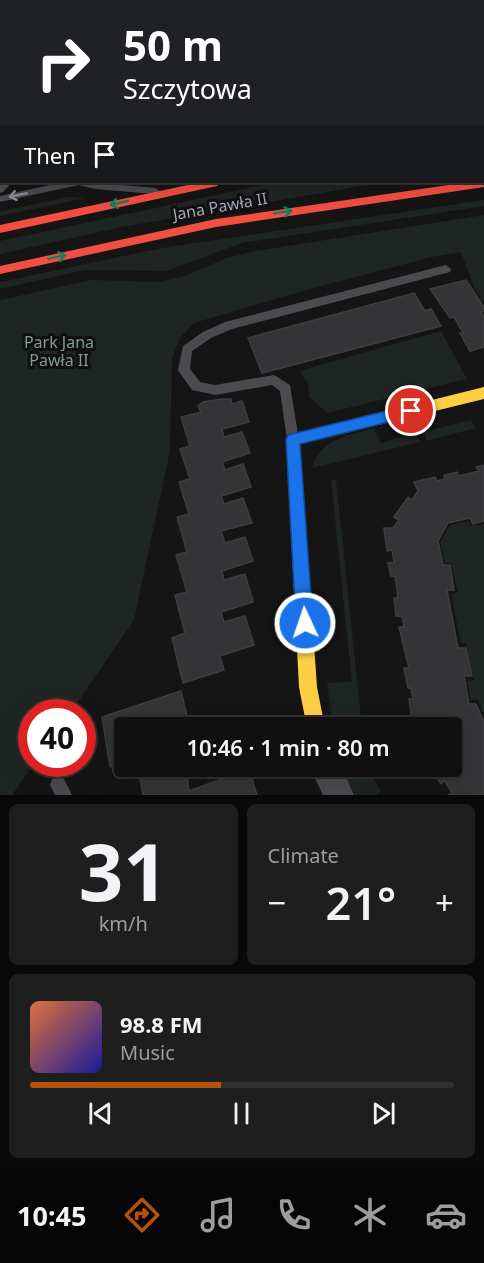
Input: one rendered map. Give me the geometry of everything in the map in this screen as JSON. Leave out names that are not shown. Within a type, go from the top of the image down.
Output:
[{"type":"main road","name":"Jana Pawła II","points":[[0,229],[212,183]]},
{"type":"main road","name":"Jana Pawła II","points":[[0,270],[216,223],[484,183]]},
{"type":"main road","points":[[314,717],[308,687],[293,440],[484,393]]},
{"type":"street","points":[[330,777],[339,795]]},
{"type":"lane","points":[[0,199],[74,183]]},
{"type":"lane","points":[[83,183],[171,192]]},
{"type":"lane","points":[[293,440],[286,389],[274,380],[215,390],[196,386],[184,370],[187,349],[207,335],[229,325],[446,269]]},
{"type":"green space","points":[[272,183],[380,183],[121,227],[0,254],[0,241]]},
{"type":"green space","points":[[68,197],[86,198],[0,216],[0,212],[6,210]]},
{"type":"green space","points":[[484,200],[484,206],[242,243],[166,271],[84,270],[0,289],[0,282],[162,248]]},
{"type":"green space","name":"Park Jana Pawła II","points":[[484,215],[484,303],[475,289],[461,252],[432,257],[306,290],[194,323],[180,338],[172,358],[170,451],[134,620],[80,699],[18,699],[18,777],[25,777],[12,795],[0,795],[0,300],[91,280],[159,282],[185,276],[224,259],[250,252]]},
{"type":"green space","points":[[441,331],[467,379],[327,413],[309,397],[308,384],[299,371]]},
{"type":"green space","points":[[471,420],[475,428],[427,441],[423,432]]},
{"type":"green space","points":[[374,428],[381,443],[416,433],[420,442],[312,468],[316,458],[329,444],[345,436]]},
{"type":"green space","points":[[331,480],[336,480],[361,717],[332,717],[327,683],[352,682]]},
{"type":"green space","points":[[469,521],[471,526],[484,524],[484,715],[478,700],[471,700],[467,681],[474,680],[466,643],[461,644],[451,594],[458,592],[451,563],[445,563],[440,542],[450,525]]},
{"type":"green space","points":[[344,777],[372,777],[381,791],[375,795],[355,795]]},
{"type":"building","points":[[466,280],[484,307],[484,311],[481,312],[484,317],[484,347],[470,351],[454,317],[450,318],[430,289]]},
{"type":"building","points":[[414,293],[425,311],[431,309],[441,326],[262,373],[248,338]]},
{"type":"building","points":[[231,399],[232,404],[242,401],[249,422],[222,429],[224,437],[242,432],[250,453],[222,462],[225,470],[243,464],[251,487],[221,496],[224,504],[243,498],[252,523],[221,531],[225,543],[245,537],[253,561],[222,571],[224,580],[245,574],[253,602],[221,612],[224,622],[245,616],[254,645],[220,656],[224,670],[183,683],[172,638],[185,633],[175,595],[187,592],[176,555],[187,552],[177,517],[189,514],[179,482],[190,479],[180,449],[190,446],[181,417],[201,412],[198,406],[203,402]]},
{"type":"building","points":[[484,465],[484,521],[473,524],[470,518],[448,523],[438,541],[443,565],[450,565],[454,590],[447,590],[458,648],[466,648],[472,676],[464,676],[469,704],[476,704],[484,722],[484,795],[448,795],[452,793],[445,781],[441,784],[437,777],[462,777],[462,717],[412,717],[409,699],[413,699],[404,668],[409,668],[399,627],[404,627],[402,616],[396,616],[394,598],[398,598],[395,576],[391,576],[388,563],[394,562],[392,550],[387,551],[384,528],[393,528],[399,520],[394,517],[408,497],[412,500],[418,491],[414,482],[435,477],[437,481],[445,479],[444,475],[457,472],[459,476],[479,471],[476,467]]},
{"type":"building","points":[[181,691],[187,717],[114,717],[114,766],[110,767],[102,717]]},
{"type":"building","points":[[140,777],[187,777],[189,791],[227,777],[251,777],[257,795],[143,795]]},
{"type":"traffic: slow","points":[[314,717],[308,687],[293,440],[484,393]]},
{"type":"traffic: jam","points":[[0,229],[212,183]]},
{"type":"traffic: jam","points":[[0,270],[216,223],[484,183]]},
{"type":"route","points":[[305,623],[293,440],[411,411]]}]
